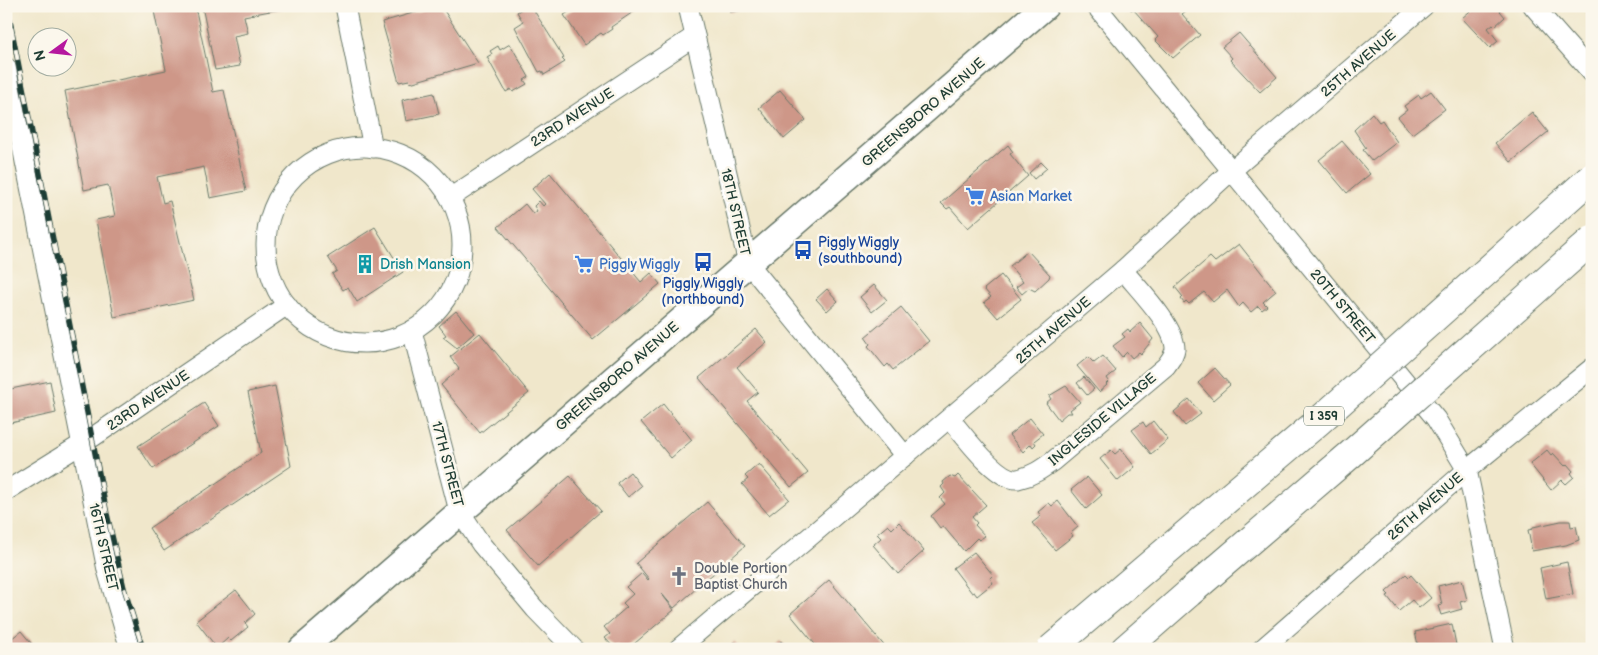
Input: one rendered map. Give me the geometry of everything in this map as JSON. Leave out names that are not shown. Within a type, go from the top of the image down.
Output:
[{"type":"highway","name":"I 359","points":[[1051,649],[1319,420],[1592,177]]},
{"type":"highway","points":[[1125,649],[1351,454],[1592,240]]},
{"type":"main road","name":"GREENSBORO AVENUE","points":[[302,649],[459,511],[1045,6]]},
{"type":"street","points":[[346,6],[373,148]]},
{"type":"street","name":"18TH STREET","points":[[688,6],[748,263],[905,456]]},
{"type":"street","name":"20TH STREET","points":[[1096,6],[1436,419],[1466,470],[1505,649]]},
{"type":"street","name":"25TH AVENUE","points":[[678,649],[1123,270],[1231,171],[1424,6]]},
{"type":"street","points":[[1533,6],[1592,73]]},
{"type":"street","name":"23RD AVENUE","points":[[450,198],[695,36]]},
{"type":"street","name":"16TH STREET","points":[[6,67],[107,570],[130,649]]},
{"type":"street","points":[[354,148],[373,148],[391,151],[414,161],[430,173],[450,198],[460,226],[462,246],[460,267],[453,287],[443,304],[431,317],[412,331],[395,339],[378,343],[355,343],[335,339],[316,331],[299,318],[287,305],[275,284],[269,265],[267,245],[269,224],[275,205],[285,188],[298,172],[315,160],[335,152],[354,148]]},
{"type":"street","name":"INGLESIDE VILLAGE","points":[[950,419],[997,472],[1016,479],[1036,473],[1052,461],[1166,366],[1173,357],[1175,348],[1173,338],[1156,311],[1123,270]]},
{"type":"street","name":"23RD AVENUE","points":[[6,491],[82,444],[287,305]]},
{"type":"street","name":"17TH STREET","points":[[412,331],[459,511],[481,544],[535,609],[574,649]]},
{"type":"street","name":"26TH AVENUE","points":[[1262,649],[1466,470],[1592,368]]},
{"type":"building","points":[[153,6],[195,6],[213,92],[224,90],[246,191],[210,198],[204,167],[157,177],[163,203],[170,201],[194,300],[114,317],[96,220],[115,216],[108,185],[84,190],[65,91],[166,70]]},
{"type":"building","points":[[202,6],[291,7],[244,16],[248,33],[234,36],[240,66],[215,70]]},
{"type":"building","points":[[441,6],[478,63],[410,83],[409,80],[399,82],[382,22]]},
{"type":"building","points":[[526,6],[531,6],[564,58],[562,59],[565,62],[544,75],[542,71],[539,72],[515,27],[523,22],[517,12]]},
{"type":"building","points":[[578,6],[642,6],[611,27],[612,29],[603,35],[601,33],[584,45],[564,15]]},
{"type":"building","points":[[729,6],[763,6],[763,7],[730,12]]},
{"type":"building","points":[[1128,6],[1183,6],[1187,10],[1182,14],[1200,35],[1173,58],[1155,40],[1158,37],[1133,9],[1131,10]]},
{"type":"building","points":[[1476,6],[1496,6],[1505,17],[1495,26],[1493,24],[1488,28],[1498,41],[1490,48],[1462,18]]},
{"type":"building","points":[[1239,33],[1277,77],[1260,92],[1230,60],[1232,58],[1222,47]]},
{"type":"building","points":[[510,44],[529,77],[524,80],[527,84],[513,92],[511,89],[506,92],[487,57],[492,54],[490,51],[498,46],[500,50]]},
{"type":"building","points":[[780,90],[806,120],[784,139],[759,108]]},
{"type":"building","points":[[1431,91],[1445,109],[1412,134],[1398,117],[1407,110],[1404,106],[1419,95],[1421,98]]},
{"type":"building","points":[[434,93],[439,114],[406,121],[402,100]]},
{"type":"building","points":[[1532,112],[1548,132],[1511,162],[1495,143]]},
{"type":"building","points":[[1372,113],[1379,122],[1382,120],[1397,142],[1372,161],[1363,150],[1366,148],[1354,130]]},
{"type":"building","points":[[1342,141],[1370,174],[1347,193],[1319,160]]},
{"type":"building","points":[[1008,145],[1013,152],[1010,154],[1028,176],[968,228],[950,207],[947,209],[941,203]]},
{"type":"building","points":[[1041,162],[1047,168],[1034,179],[1029,173]]},
{"type":"building","points":[[550,173],[641,282],[651,273],[660,284],[593,340],[498,227],[525,204],[533,214],[537,211],[534,206],[539,201],[543,206],[545,204],[532,189]]},
{"type":"building","name":"Drish Mansion","points":[[375,227],[403,272],[357,302],[348,287],[343,290],[332,274],[337,271],[328,257]]},
{"type":"building","points":[[1239,244],[1276,291],[1263,302],[1267,306],[1262,310],[1258,306],[1251,312],[1243,303],[1239,307],[1227,290],[1213,302],[1204,292],[1189,304],[1186,301],[1184,303],[1181,299],[1183,297],[1175,287],[1210,257],[1215,262]]},
{"type":"building","points":[[1028,251],[1050,275],[1035,291],[1029,288],[1022,294],[1016,287],[1023,282],[1010,266]]},
{"type":"building","points":[[1001,275],[1021,299],[998,318],[984,302],[991,297],[984,289]]},
{"type":"building","points":[[874,285],[887,300],[872,312],[860,297]]},
{"type":"building","points":[[827,289],[838,301],[827,311],[816,299]]},
{"type":"building","points":[[901,307],[929,341],[893,370],[888,364],[885,367],[868,346],[870,344],[865,337]]},
{"type":"building","points":[[456,311],[474,333],[457,348],[443,337],[446,335],[439,326]]},
{"type":"building","points":[[1140,323],[1153,339],[1141,354],[1139,352],[1132,358],[1127,352],[1122,357],[1113,346],[1125,337],[1122,334],[1128,329],[1130,332]]},
{"type":"building","points":[[756,329],[767,342],[737,367],[758,392],[747,401],[808,473],[791,487],[699,378]]},
{"type":"building","points":[[480,333],[529,393],[480,433],[441,385],[459,369],[450,357]]},
{"type":"building","points":[[1103,356],[1116,371],[1107,378],[1109,381],[1107,385],[1099,392],[1077,366],[1088,357],[1094,363]]},
{"type":"building","points":[[1215,368],[1230,385],[1213,400],[1198,383]]},
{"type":"building","points":[[1084,377],[1094,389],[1087,395],[1077,383]]},
{"type":"building","points":[[50,381],[56,413],[6,424],[6,390]]},
{"type":"building","points":[[275,386],[291,466],[164,551],[149,528],[261,453],[248,392]]},
{"type":"building","points":[[1066,386],[1080,402],[1070,410],[1072,413],[1067,413],[1059,420],[1046,403],[1051,399],[1049,396]]},
{"type":"building","points":[[1189,399],[1201,414],[1185,426],[1174,412]]},
{"type":"building","points":[[204,403],[219,426],[153,469],[138,446]]},
{"type":"building","points":[[663,404],[692,440],[671,458],[641,422]]},
{"type":"building","points":[[1030,418],[1043,434],[1034,441],[1036,444],[1033,447],[1031,444],[1023,452],[1009,435]]},
{"type":"building","points":[[1153,421],[1168,440],[1151,454],[1132,430],[1143,422],[1146,427]]},
{"type":"building","points":[[1121,449],[1135,467],[1118,481],[1100,459],[1111,450],[1115,454]]},
{"type":"building","points":[[1547,450],[1551,455],[1553,453],[1565,466],[1567,464],[1573,471],[1571,473],[1574,477],[1566,484],[1562,480],[1551,490],[1530,464]]},
{"type":"building","points":[[759,464],[789,499],[769,515],[742,484],[748,479],[745,476]]},
{"type":"building","points":[[630,472],[641,486],[628,497],[617,483]]},
{"type":"building","points":[[958,475],[986,505],[972,517],[977,523],[975,525],[985,536],[979,540],[977,538],[964,551],[943,526],[940,528],[931,516],[945,504],[940,498],[945,493],[941,487],[944,484],[943,482],[950,476],[955,478]]},
{"type":"building","points":[[570,476],[601,511],[538,566],[507,530]]},
{"type":"building","points":[[1087,477],[1102,495],[1086,509],[1071,490]]},
{"type":"building","points":[[1058,501],[1078,527],[1071,533],[1073,536],[1055,550],[1032,523],[1041,516],[1038,512],[1049,503],[1052,506]]},
{"type":"building","name":"Double Portion Baptist Church","points":[[707,502],[745,546],[674,608],[661,593],[674,610],[628,649],[621,649],[617,645],[614,648],[605,638],[610,634],[604,627],[627,607],[623,603],[633,594],[626,587],[642,573],[649,579],[636,563]]},
{"type":"building","points":[[1570,521],[1571,527],[1576,526],[1579,540],[1566,545],[1532,551],[1528,530],[1533,529],[1533,527]]},
{"type":"building","points":[[899,522],[924,551],[898,574],[873,545],[881,538],[877,534],[888,525],[892,529]]},
{"type":"building","points":[[974,552],[993,575],[990,578],[993,583],[977,596],[974,592],[972,593],[953,568]]},
{"type":"building","points":[[1567,562],[1573,594],[1546,599],[1540,568]]},
{"type":"building","points":[[1406,574],[1409,577],[1411,575],[1431,598],[1419,608],[1412,600],[1399,611],[1386,592]]},
{"type":"building","points":[[829,580],[887,649],[819,649],[790,614]]},
{"type":"building","points":[[1462,580],[1467,600],[1460,602],[1462,609],[1441,615],[1438,606],[1442,605],[1438,586]]},
{"type":"building","points":[[236,590],[255,614],[245,623],[248,627],[231,641],[228,638],[217,648],[196,621]]},
{"type":"building","points":[[1452,624],[1456,645],[1437,649],[1419,649],[1415,632]]},
{"type":"building","points":[[21,631],[36,649],[6,649],[6,643]]},
{"type":"building","points":[[781,641],[788,649],[773,649]]},
{"type":"building","points":[[735,642],[740,649],[727,649]]},
{"type":"railway","points":[[7,6],[107,514],[124,588],[143,649]]},
{"type":"place","name":"Asian Market","points":[[975,196]]},
{"type":"place","name":"Piggly Wiggly (southbound)","points":[[803,250]]},
{"type":"place","name":"Piggly Wiggly (northbound)","points":[[703,262]]},
{"type":"place","name":"Drish Mansion","points":[[365,264]]},
{"type":"place","name":"Piggly Wiggly","points":[[584,264]]},
{"type":"place","name":"Double Portion Baptist Church","points":[[679,576]]}]
